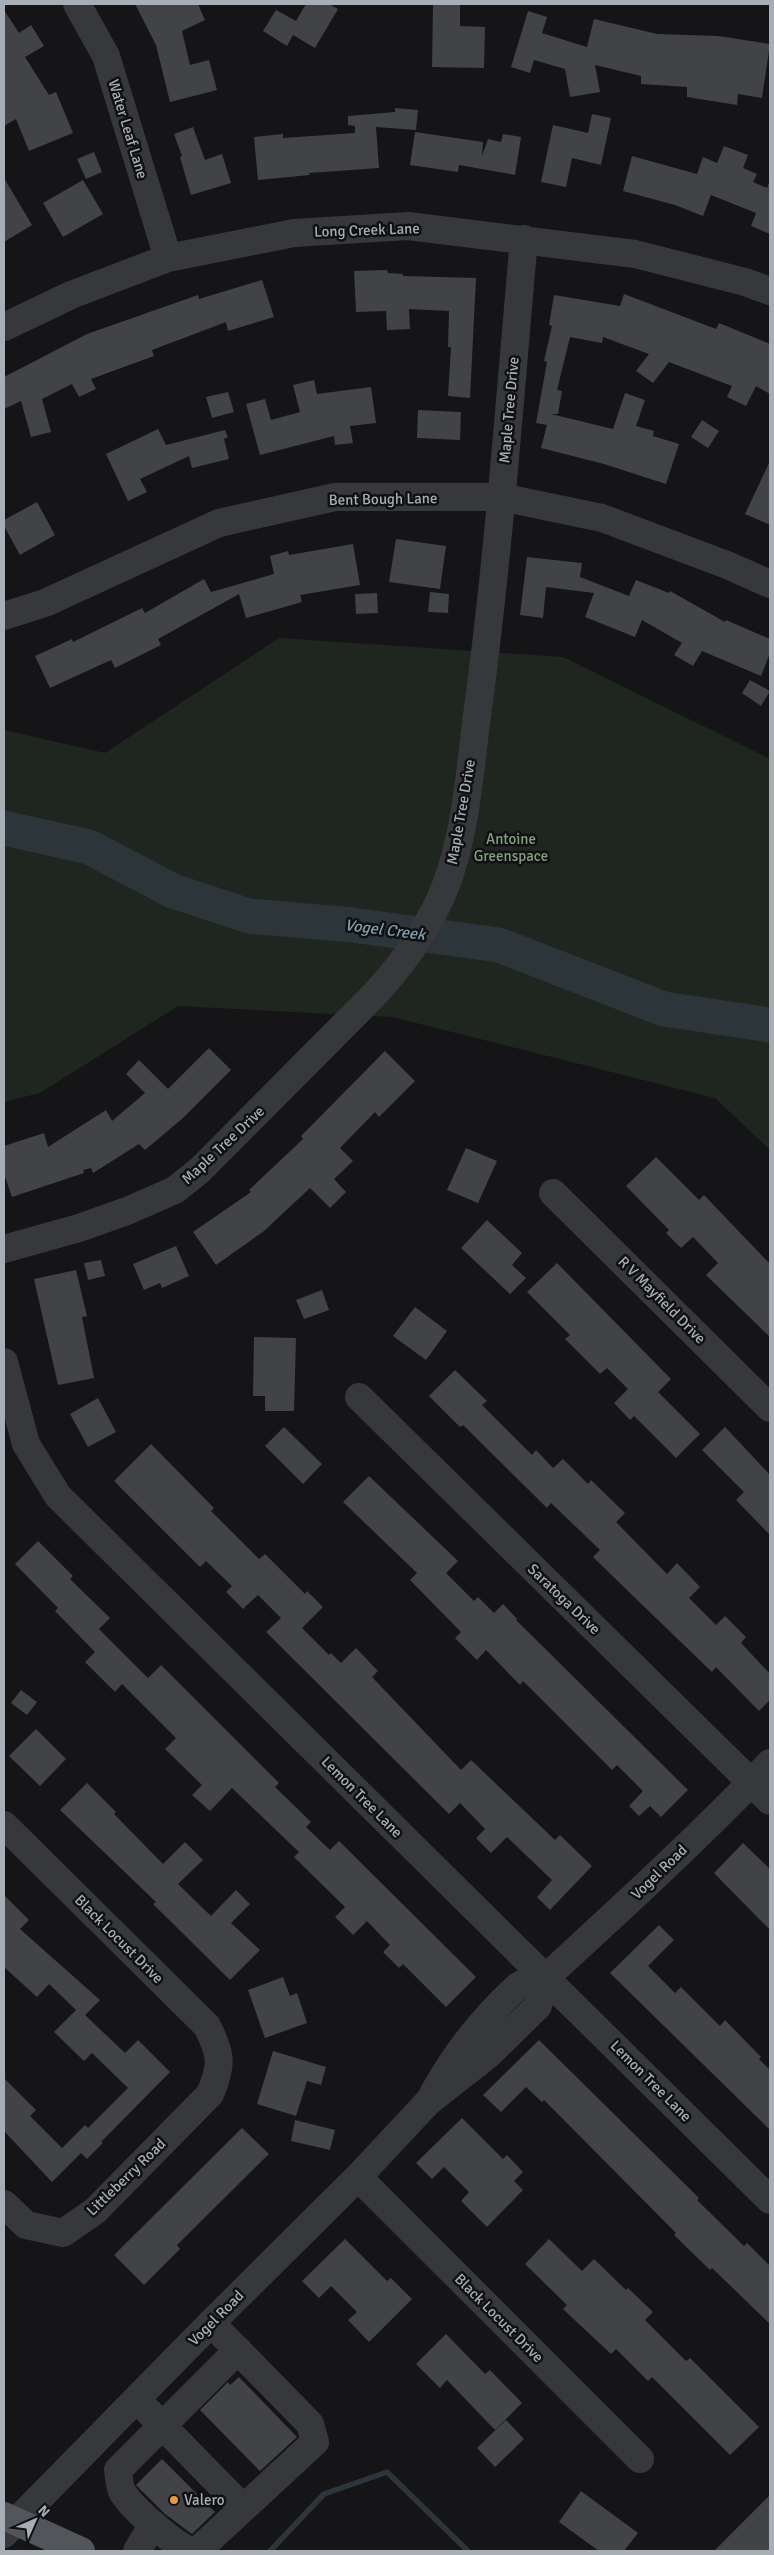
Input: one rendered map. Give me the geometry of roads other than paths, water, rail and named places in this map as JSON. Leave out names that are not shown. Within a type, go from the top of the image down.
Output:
[{"type":"main road","points":[[8,2524],[81,2551]]},
{"type":"street","name":"Water Leaf Lane","points":[[77,4],[106,56],[168,258]]},
{"type":"street","name":"Long Creek Lane","points":[[4,327],[71,294],[168,258],[294,232],[398,226],[524,239],[635,254],[745,282],[770,291]]},
{"type":"street","name":"Maple Tree Drive","points":[[4,1249],[87,1226],[175,1190],[206,1164],[376,993],[418,942],[440,901],[453,863],[461,826],[484,662],[524,239]]},
{"type":"street","name":"Bent Bough Lane","points":[[4,616],[45,603],[218,524],[335,497],[501,497],[602,518],[728,565],[770,584]]},
{"type":"street","name":"R V Mayfield Drive","points":[[553,1193],[770,1408]]},
{"type":"street","name":"Lemon Tree Lane","points":[[4,1362],[26,1444],[58,1496],[770,2200]]},
{"type":"street","name":"Saratoga Drive","points":[[359,1397],[770,1802]]},
{"type":"street","name":"Vogel Road","points":[[8,2524],[358,2177],[428,2102],[449,2064],[481,2025],[518,1985],[546,1978],[770,1763]]},
{"type":"street","name":"Black Locust Drive","points":[[4,1825],[207,2026],[219,2050],[219,2060]]},
{"type":"street","name":"Littleberry Road","points":[[4,2204],[26,2225],[63,2233],[95,2211],[210,2094],[218,2076],[219,2060]]},
{"type":"street","name":"Black Locust Drive","points":[[358,2177],[640,2459]]},
{"type":"street","points":[[196,2551],[315,2442],[310,2424],[211,2323]]},
{"type":"street","points":[[192,2551],[182,2548],[153,2524],[122,2492],[118,2470],[238,2350]]},
{"type":"street","points":[[136,2399],[243,2508]]},
{"type":"street","points":[[137,2551],[153,2524]]},
{"type":"waterway","name":"Vogel Creek","points":[[4,828],[89,847],[173,891],[249,916],[352,925],[499,945],[664,1009],[770,1025]]},
{"type":"waterway","points":[[270,2551],[324,2494],[387,2472],[468,2551]]},
{"type":"place","name":"Valero","points":[[174,2500]]},
{"type":"park label","name":"Antoine Greenspace","points":[[511,848]]}]
